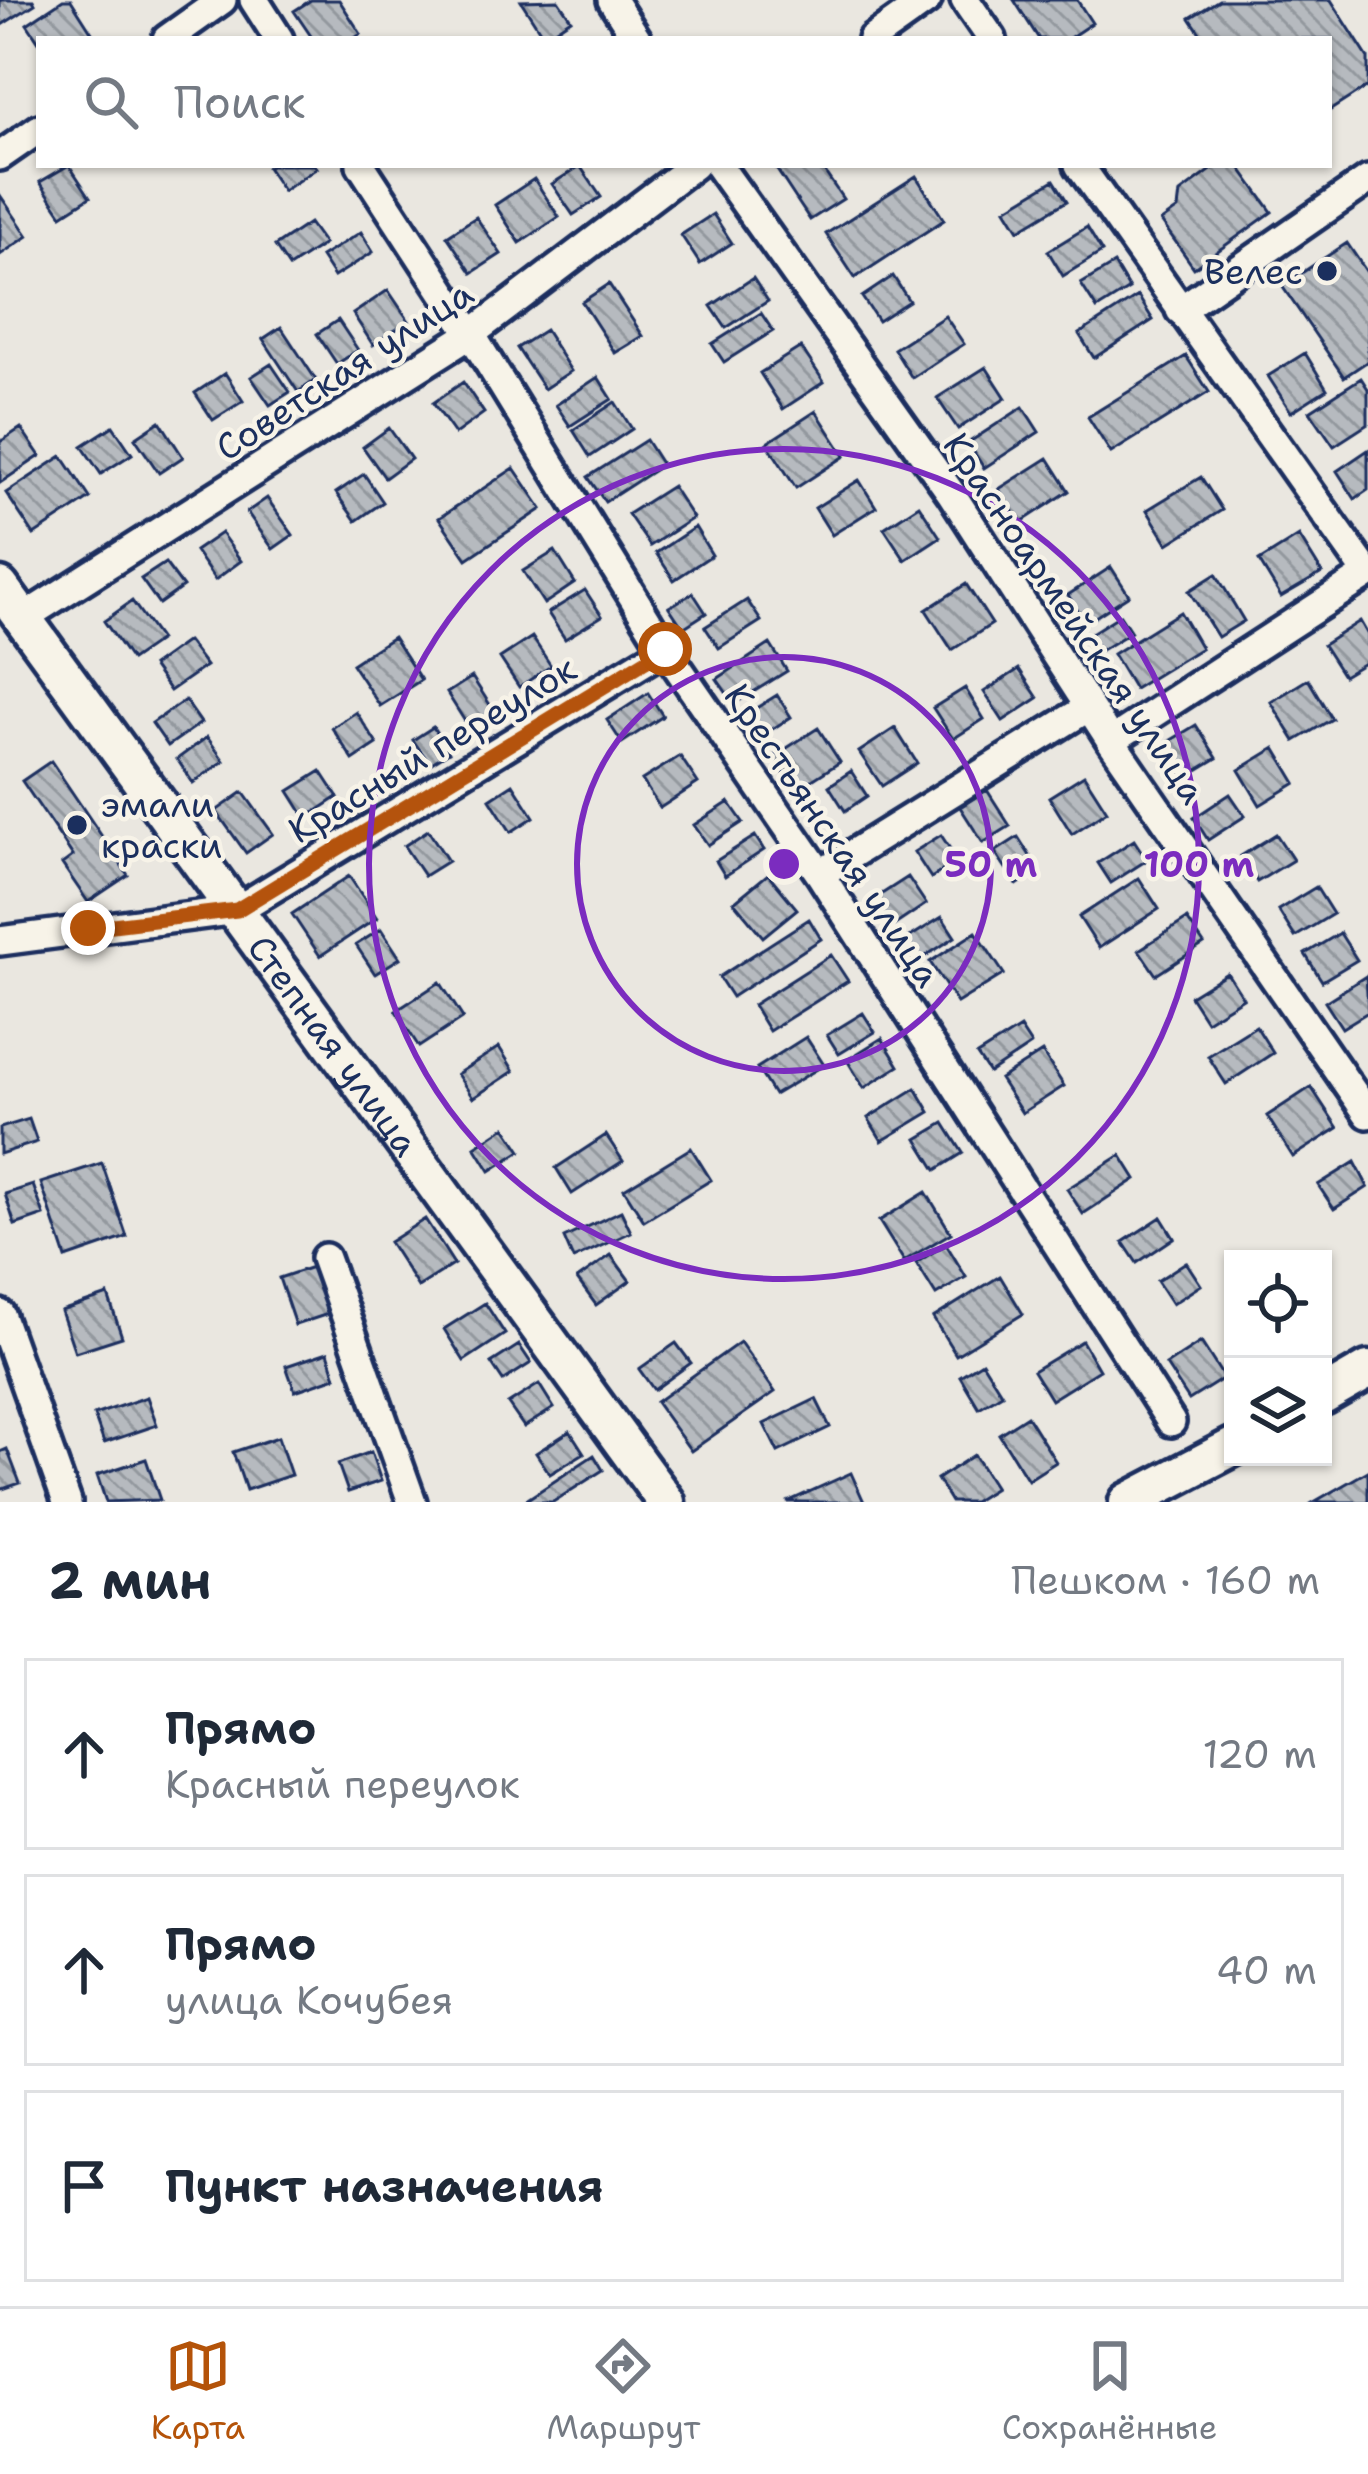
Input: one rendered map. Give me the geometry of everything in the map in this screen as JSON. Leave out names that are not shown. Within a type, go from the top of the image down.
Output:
[{"type":"main road","name":"Степная улица","points":[[0,587],[666,1502]]},
{"type":"main road","points":[[1332,1391],[1368,1370]]},
{"type":"main road","points":[[1128,1502],[1224,1452]]},
{"type":"street","points":[[171,36],[222,0]]},
{"type":"street","points":[[254,0],[277,36]]},
{"type":"street","points":[[612,0],[635,36]]},
{"type":"street","points":[[876,36],[927,0]]},
{"type":"street","points":[[964,0],[990,36]]},
{"type":"street","points":[[0,156],[36,131]]},
{"type":"street","name":"Крестьянская улица","points":[[363,168],[665,649],[820,874],[1171,1422]]},
{"type":"street","name":"Советская улица","points":[[22,618],[471,334],[690,168]]},
{"type":"street","name":"Красноармейская улица","points":[[720,168],[951,493],[1111,741],[1368,1114]]},
{"type":"street","points":[[1081,168],[1368,574],[1111,741]]},
{"type":"street","points":[[1180,310],[1368,180]]},
{"type":"street","name":"Красный переулок","points":[[237,910],[665,649]]},
{"type":"street","points":[[820,874],[1089,707]]},
{"type":"street","points":[[0,941],[237,910]]},
{"type":"street","points":[[325,1258],[412,1502]]},
{"type":"street","points":[[0,1314],[67,1502]]},
{"type":"building","points":[[0,0],[33,0],[35,4],[0,26]]},
{"type":"building","points":[[63,0],[71,0],[94,36],[36,38],[27,24]]},
{"type":"building","points":[[311,0],[339,0],[361,34],[311,36],[294,11]]},
{"type":"building","points":[[558,0],[571,19],[543,36],[521,1]]},
{"type":"building","points":[[1014,0],[1077,0],[1092,23],[1072,36],[1037,36]]},
{"type":"building","points":[[1219,0],[1331,0],[1368,58],[1368,86],[1332,109],[1332,36],[1202,36],[1190,18]]},
{"type":"building","points":[[71,168],[90,197],[62,215],[40,182]]},
{"type":"building","points":[[268,168],[317,168],[283,191]]},
{"type":"building","points":[[581,168],[601,197],[573,215],[552,184]]},
{"type":"building","points":[[822,168],[843,199],[810,220],[777,170]]},
{"type":"building","points":[[1214,168],[1240,168],[1272,212],[1194,268],[1161,221],[1178,209],[1180,193]]},
{"type":"building","points":[[916,176],[944,220],[855,278],[826,234]]},
{"type":"building","points":[[534,179],[559,217],[520,243],[495,205]]},
{"type":"building","points":[[1054,180],[1067,201],[1019,230],[1006,209]]},
{"type":"building","points":[[0,195],[28,236],[0,255]]},
{"type":"building","points":[[713,214],[732,243],[700,264],[681,235]]},
{"type":"building","points":[[476,217],[501,254],[472,273],[447,236]]},
{"type":"building","points":[[309,223],[324,244],[289,267],[275,246]]},
{"type":"building","points":[[1087,227],[1102,252],[1063,276],[1048,251]]},
{"type":"building","points":[[361,232],[373,252],[334,277],[321,257]]},
{"type":"building","points":[[1347,243],[1368,274],[1368,361],[1344,377],[1282,286]]},
{"type":"building","points":[[1114,264],[1129,289],[1097,309],[1081,284]]},
{"type":"building","points":[[893,276],[909,301],[878,321],[862,297]]},
{"type":"building","points":[[753,278],[768,301],[726,328],[711,306]]},
{"type":"building","points":[[609,284],[643,336],[615,353],[582,302]]},
{"type":"building","points":[[388,290],[409,321],[373,345],[353,314]]},
{"type":"building","points":[[1138,296],[1153,320],[1094,358],[1079,334]]},
{"type":"building","points":[[761,313],[773,331],[724,362],[712,344]]},
{"type":"building","points":[[945,316],[964,344],[912,378],[894,349]]},
{"type":"building","points":[[338,320],[358,350],[337,364],[317,334]]},
{"type":"building","points":[[281,327],[316,380],[298,392],[263,339]]},
{"type":"building","points":[[545,330],[571,371],[544,389],[517,348]]},
{"type":"building","points":[[801,347],[824,382],[783,409],[760,373]]},
{"type":"building","points":[[1305,353],[1327,389],[1291,412],[1268,376]]},
{"type":"building","points":[[1186,356],[1209,392],[1111,453],[1088,417]]},
{"type":"building","points":[[271,364],[290,392],[270,405],[251,377]]},
{"type":"building","points":[[986,367],[1006,398],[958,429],[937,398]]},
{"type":"building","points":[[225,373],[243,401],[213,420],[195,393]]},
{"type":"building","points":[[598,377],[612,399],[570,426],[556,405]]},
{"type":"building","points":[[1361,378],[1368,389],[1368,424],[1334,446],[1310,411]]},
{"type":"building","points":[[463,382],[484,413],[455,434],[433,403]]},
{"type":"building","points":[[615,402],[632,429],[590,457],[573,430]]},
{"type":"building","points":[[1023,407],[1039,432],[984,468],[968,443]]},
{"type":"building","points":[[816,411],[845,456],[796,488],[767,443]]},
{"type":"building","points":[[160,421],[183,457],[159,473],[135,438]]},
{"type":"building","points":[[113,426],[132,454],[101,474],[82,446]]},
{"type":"building","points":[[21,428],[40,456],[0,483],[0,442]]},
{"type":"building","points":[[389,428],[411,459],[385,478],[363,447]]},
{"type":"building","points":[[646,440],[662,465],[605,502],[588,477]]},
{"type":"building","points":[[1368,450],[1368,490],[1355,499],[1337,471]]},
{"type":"building","points":[[62,456],[90,498],[34,535],[6,493]]},
{"type":"building","points":[[1048,458],[1069,491],[1020,523],[999,489]]},
{"type":"building","points":[[514,468],[542,509],[467,559],[439,518]]},
{"type":"building","points":[[364,474],[383,502],[356,521],[336,493]]},
{"type":"building","points":[[1201,477],[1222,510],[1168,544],[1147,510]]},
{"type":"building","points":[[859,480],[876,507],[832,535],[815,508]]},
{"type":"building","points":[[672,486],[693,518],[650,546],[628,514]]},
{"type":"building","points":[[267,498],[293,535],[273,549],[247,512]]},
{"type":"building","points":[[919,505],[940,537],[905,560],[884,528]]},
{"type":"building","points":[[695,527],[712,555],[674,580],[656,553]]},
{"type":"building","points":[[221,533],[241,561],[215,580],[195,551]]},
{"type":"building","points":[[1299,536],[1322,573],[1281,597],[1259,561]]},
{"type":"building","points":[[555,551],[575,583],[544,604],[523,571]]},
{"type":"building","points":[[165,563],[183,587],[159,604],[141,579]]},
{"type":"building","points":[[1111,567],[1129,595],[1086,623],[1068,595]]},
{"type":"building","points":[[1216,574],[1244,621],[1218,637],[1189,591]]},
{"type":"building","points":[[966,584],[992,624],[952,650],[926,610]]},
{"type":"building","points":[[585,590],[602,616],[565,639],[548,613]]},
{"type":"building","points":[[693,593],[706,613],[683,628],[669,607]]},
{"type":"building","points":[[747,600],[761,621],[719,648],[705,627]]},
{"type":"building","points":[[132,601],[160,640],[131,660],[104,621]]},
{"type":"building","points":[[1180,612],[1201,648],[1134,689],[1113,654]]},
{"type":"building","points":[[1120,615],[1131,632],[1100,651],[1090,634]]},
{"type":"building","points":[[1360,621],[1368,635],[1368,661],[1343,676],[1323,645]]},
{"type":"building","points":[[393,637],[421,680],[380,706],[352,664]]},
{"type":"building","points":[[532,637],[551,666],[519,687],[500,658]]},
{"type":"building","points":[[187,641],[206,666],[170,691],[152,666]]},
{"type":"building","points":[[770,644],[787,671],[734,704],[717,679]]},
{"type":"building","points":[[1019,669],[1038,698],[1003,721],[984,692]]},
{"type":"building","points":[[472,677],[496,714],[471,731],[447,693]]},
{"type":"building","points":[[1308,679],[1332,719],[1295,741],[1271,702]]},
{"type":"building","points":[[965,688],[984,719],[953,739],[933,708]]},
{"type":"building","points":[[648,693],[663,716],[622,743],[607,720]]},
{"type":"building","points":[[777,695],[791,717],[757,739],[742,717]]},
{"type":"building","points":[[185,700],[201,723],[168,746],[152,723]]},
{"type":"building","points":[[356,712],[377,744],[353,760],[332,728]]},
{"type":"building","points":[[1196,725],[1217,758],[1184,778],[1163,745]]},
{"type":"building","points":[[433,727],[449,752],[430,764],[413,740]]},
{"type":"building","points":[[818,728],[840,762],[795,791],[773,757]]},
{"type":"building","points":[[895,728],[917,763],[882,786],[859,752]]},
{"type":"building","points":[[207,737],[224,761],[193,783],[177,759]]},
{"type":"building","points":[[1275,748],[1296,783],[1260,805],[1239,770]]},
{"type":"building","points":[[680,756],[698,783],[660,808],[642,780]]},
{"type":"building","points":[[51,761],[128,875],[88,902],[62,864],[73,856],[22,781]]},
{"type":"building","points":[[321,771],[338,797],[306,818],[289,791]]},
{"type":"building","points":[[851,771],[867,796],[845,811],[829,786]]},
{"type":"building","points":[[1084,775],[1107,811],[1072,834],[1049,797]]},
{"type":"building","points":[[513,784],[534,817],[511,832],[490,799]]},
{"type":"building","points":[[987,790],[1010,826],[983,843],[960,807]]},
{"type":"building","points":[[243,792],[273,834],[246,853],[216,811]]},
{"type":"building","points":[[1230,794],[1245,816],[1208,840],[1194,818]]},
{"type":"building","points":[[729,802],[743,822],[708,845],[694,825]]},
{"type":"building","points":[[428,830],[448,861],[424,876],[404,846]]},
{"type":"building","points":[[1276,834],[1293,860],[1257,882],[1241,856]]},
{"type":"building","points":[[941,835],[958,861],[931,878],[914,852]]},
{"type":"building","points":[[755,836],[764,850],[725,876],[716,861]]},
{"type":"building","points":[[1018,837],[1039,870],[1017,885],[995,852]]},
{"type":"building","points":[[1134,840],[1147,860],[1111,883],[1098,863]]},
{"type":"building","points":[[768,874],[797,909],[763,937],[734,902]]},
{"type":"building","points":[[349,876],[377,918],[320,956],[292,914]]},
{"type":"building","points":[[908,877],[926,904],[889,929],[871,901]]},
{"type":"building","points":[[1139,878],[1159,909],[1099,948],[1079,917]]},
{"type":"building","points":[[1316,887],[1333,914],[1295,937],[1278,910]]},
{"type":"building","points":[[942,917],[955,937],[915,963],[902,942]]},
{"type":"building","points":[[809,919],[821,939],[732,997],[719,977]]},
{"type":"building","points":[[1187,919],[1204,944],[1156,975],[1139,950]]},
{"type":"building","points":[[381,929],[400,958],[375,974],[356,945]]},
{"type":"building","points":[[976,932],[1004,974],[957,1003],[930,962]]},
{"type":"building","points":[[1340,933],[1357,960],[1322,981],[1305,954]]},
{"type":"building","points":[[831,955],[848,981],[769,1031],[753,1005]]},
{"type":"building","points":[[1227,973],[1243,998],[1206,1021],[1190,996]]},
{"type":"building","points":[[1366,976],[1368,1012],[1342,1028],[1325,1002]]},
{"type":"building","points":[[440,982],[463,1018],[419,1047],[396,1011]]},
{"type":"building","points":[[863,1013],[875,1032],[839,1054],[827,1035]]},
{"type":"building","points":[[1256,1026],[1273,1053],[1226,1084],[1208,1056]]},
{"type":"building","points":[[1020,1028],[1031,1045],[989,1073],[977,1055]]},
{"type":"building","points":[[806,1037],[824,1065],[774,1095],[757,1068]]},
{"type":"building","points":[[882,1038],[899,1066],[864,1088],[847,1060]]},
{"type":"building","points":[[499,1047],[514,1071],[473,1098],[457,1074]]},
{"type":"building","points":[[1042,1052],[1064,1086],[1022,1113],[1000,1079]]},
{"type":"building","points":[[1311,1087],[1338,1128],[1293,1157],[1267,1116]]},
{"type":"building","points":[[916,1088],[930,1112],[882,1141],[868,1118]]},
{"type":"building","points":[[29,1119],[37,1142],[0,1154],[0,1128]]},
{"type":"building","points":[[944,1123],[963,1153],[936,1170],[917,1139]]},
{"type":"building","points":[[505,1127],[521,1151],[490,1171],[475,1147]]},
{"type":"building","points":[[606,1135],[623,1161],[572,1194],[556,1168]]},
{"type":"building","points":[[691,1148],[711,1180],[644,1221],[624,1189]]},
{"type":"building","points":[[1121,1155],[1136,1179],[1083,1214],[1067,1189]]},
{"type":"building","points":[[1355,1162],[1368,1187],[1334,1209],[1318,1185]]},
{"type":"building","points":[[102,1163],[127,1237],[66,1258],[41,1183]]},
{"type":"building","points":[[33,1185],[44,1215],[15,1225],[5,1194]]},
{"type":"building","points":[[926,1192],[951,1233],[904,1261],[879,1221]]},
{"type":"building","points":[[621,1211],[631,1232],[573,1259],[564,1238]]},
{"type":"building","points":[[1161,1217],[1174,1238],[1137,1263],[1123,1242]]},
{"type":"building","points":[[425,1219],[454,1264],[418,1287],[389,1242]]},
{"type":"building","points":[[946,1244],[966,1277],[936,1295],[916,1263]]},
{"type":"building","points":[[611,1255],[630,1281],[596,1305],[577,1279]]},
{"type":"building","points":[[1186,1262],[1201,1285],[1172,1304],[1157,1281]]},
{"type":"building","points":[[315,1266],[331,1313],[295,1325],[279,1278]]},
{"type":"building","points":[[1000,1276],[1023,1314],[956,1355],[933,1318]]},
{"type":"building","points":[[108,1295],[122,1337],[75,1352],[61,1311]]},
{"type":"building","points":[[485,1303],[505,1334],[464,1361],[444,1329]]},
{"type":"building","points":[[1082,1341],[1099,1370],[1051,1400],[1033,1371]]},
{"type":"building","points":[[740,1342],[775,1392],[691,1451],[656,1402]]},
{"type":"building","points":[[1201,1342],[1224,1378],[1189,1400],[1166,1365]]},
{"type":"building","points":[[676,1343],[691,1363],[654,1390],[639,1369]]},
{"type":"building","points":[[519,1345],[531,1363],[503,1381],[491,1363]]},
{"type":"building","points":[[328,1352],[336,1377],[295,1391],[286,1366]]},
{"type":"building","points":[[982,1362],[1002,1394],[979,1408],[960,1376]]},
{"type":"building","points":[[539,1384],[554,1408],[524,1427],[508,1404]]},
{"type":"building","points":[[147,1397],[157,1425],[104,1443],[94,1415]]},
{"type":"building","points":[[816,1399],[830,1427],[778,1452],[764,1424]]},
{"type":"building","points":[[1027,1416],[1056,1462],[1028,1480],[999,1434]]},
{"type":"building","points":[[570,1431],[584,1453],[550,1474],[536,1453]]},
{"type":"building","points":[[278,1437],[291,1475],[246,1490],[233,1452]]},
{"type":"building","points":[[7,1449],[20,1483],[0,1490],[0,1452]]},
{"type":"building","points":[[371,1452],[381,1481],[348,1492],[338,1464]]},
{"type":"building","points":[[594,1455],[603,1470],[553,1502],[523,1502]]},
{"type":"building","points":[[974,1455],[995,1488],[973,1502],[951,1502],[937,1479]]},
{"type":"building","points":[[146,1459],[160,1500],[106,1502],[97,1475]]},
{"type":"building","points":[[1368,1471],[1368,1502],[1314,1502]]},
{"type":"building","points":[[851,1473],[864,1502],[787,1502]]},
{"type":"place","name":"Велес","points":[[1327,271]]},
{"type":"place","name":"эмали краски","points":[[77,825]]},
{"type":"route","points":[[88,928],[237,910],[665,649]]}]
